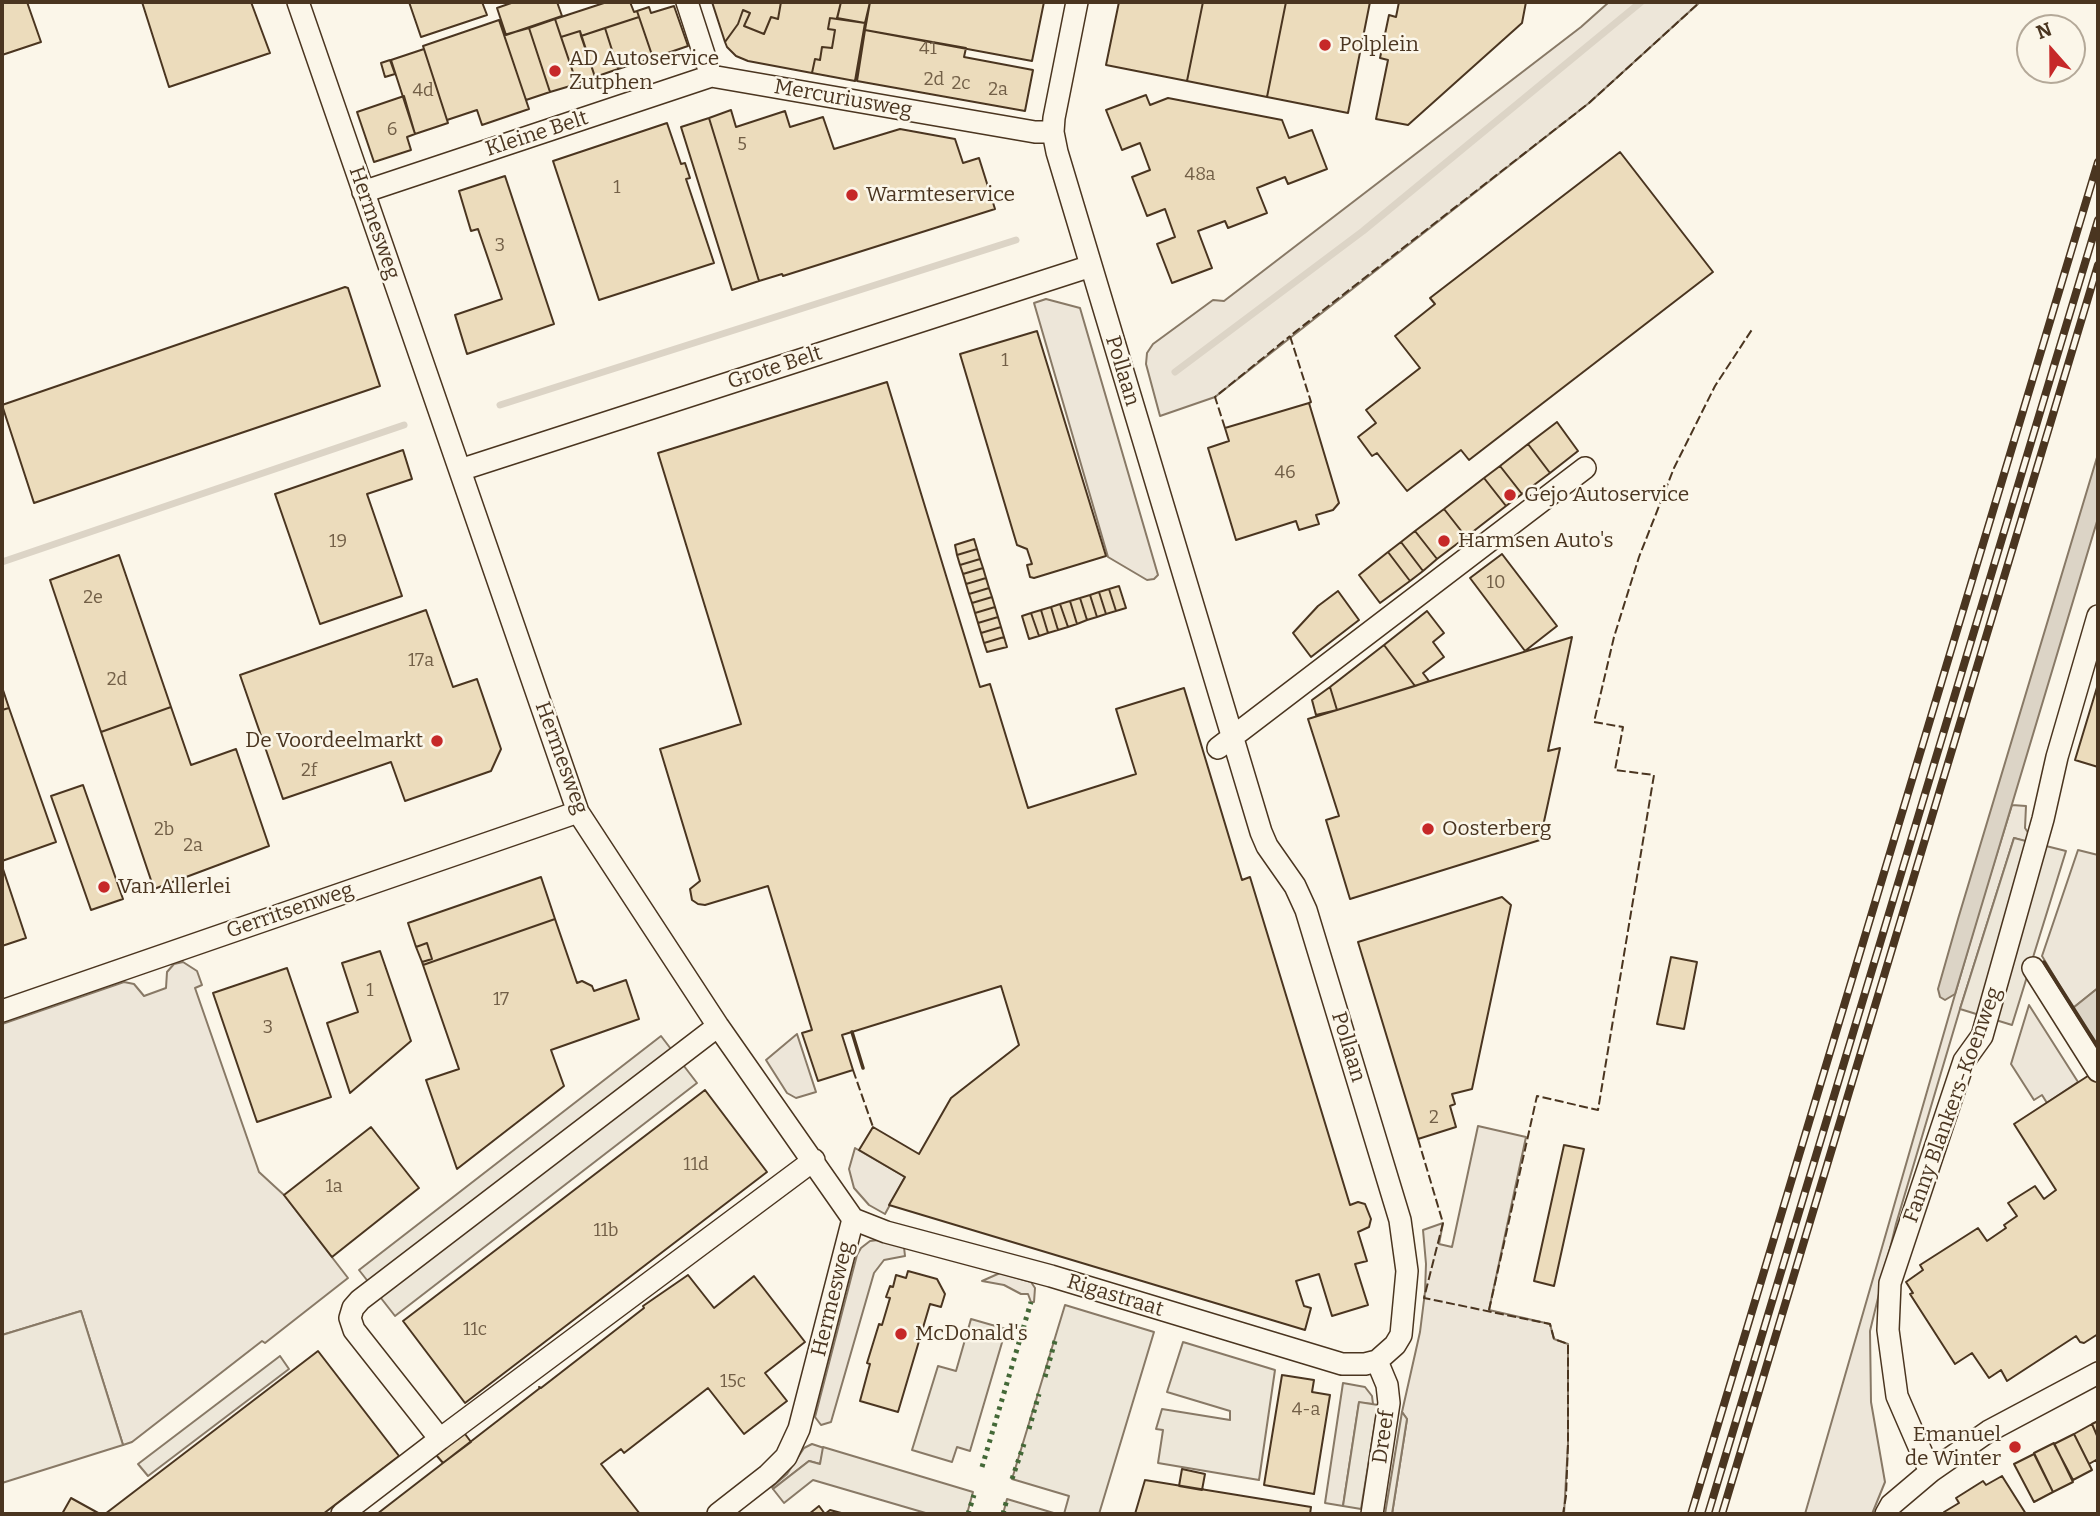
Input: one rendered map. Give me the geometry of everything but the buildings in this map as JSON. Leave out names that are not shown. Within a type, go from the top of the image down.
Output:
[{"type":"street","name":"Hermesweg","points":[[298,2],[578,812],[718,1026],[853,1219],[799,1429],[786,1457],[768,1475],[718,1514]]},
{"type":"street","points":[[687,2],[711,76]]},
{"type":"street","name":"Pollaan","points":[[1077,2],[1056,107],[1053,132],[1057,152],[1225,743],[1267,846],[1295,886],[1306,910],[1400,1220],[1407,1271],[1401,1335],[1395,1345],[1377,1361]]},
{"type":"street","name":"Kleine Belt","points":[[363,192],[711,76]]},
{"type":"street","name":"Mercuriusweg","points":[[711,76],[1035,132],[1053,132]]},
{"type":"street","name":"Grote Belt","points":[[460,470],[1091,265]]},
{"type":"street","points":[[1225,743],[1585,468]]},
{"type":"street","name":"Fanny Blankers-Koenweg","points":[[1930,1472],[1897,1396],[1888,1330],[1890,1283],[1964,1061],[1982,1036],[2098,616]]},
{"type":"street","name":"Gerritsenweg","points":[[2,1011],[578,812]]},
{"type":"street","points":[[2033,968],[2098,1071]]},
{"type":"street","points":[[440,1439],[354,1330],[350,1318],[353,1308],[718,1026]]},
{"type":"street","points":[[342,1514],[814,1160]]},
{"type":"street","name":"Rigastraat","points":[[853,1219],[886,1232],[1051,1276],[1342,1364],[1377,1361]]},
{"type":"street","name":"Dreef","points":[[1372,1514],[1389,1403],[1387,1385],[1377,1361]]},
{"type":"street","points":[[1886,1514],[1891,1505],[1930,1472],[1989,1431],[2098,1373]]},
{"type":"shaded area","points":[[1609,2],[1700,2],[1589,103],[1215,397],[1160,416],[1146,364],[1147,353],[1153,344],[1213,300],[1224,301],[1581,27]]},
{"type":"shaded area","points":[[1046,299],[1080,308],[1158,575],[1154,579],[1147,580],[1108,557],[1034,303]]},
{"type":"shaded area","points":[[2098,454],[2098,518],[1955,994],[1945,1000],[1940,997],[1938,989]]},
{"type":"shaded area","points":[[2012,805],[2026,806],[2025,828],[2031,837],[2030,843],[2014,838],[1896,1224],[1870,1331],[1871,1402],[1885,1482],[1872,1514],[1805,1514],[1980,908]]},
{"type":"shaded area","points":[[2014,838],[2066,851],[2012,1025],[1960,1009]]},
{"type":"shaded area","points":[[2078,850],[2098,855],[2098,988],[2073,1008],[2042,956]]},
{"type":"shaded area","points":[[183,962],[197,971],[202,985],[195,988],[259,1172],[284,1195],[348,1278],[132,1442],[123,1445],[81,1311],[2,1335],[2,1024],[124,982],[134,984],[144,996],[166,988],[167,972],[174,964]]},
{"type":"shaded area","points":[[2098,988],[2098,1047],[2073,1008]]},
{"type":"shaded area","points":[[2029,1005],[2078,1082],[2047,1103],[2042,1095],[2034,1100],[2011,1064]]},
{"type":"shaded area","points":[[797,1034],[816,1092],[796,1098],[787,1093],[766,1060]]},
{"type":"shaded area","points":[[661,1036],[697,1083],[395,1316],[359,1270]]},
{"type":"shaded area","points":[[1478,1126],[1526,1137],[1489,1310],[1550,1324],[1554,1339],[1568,1344],[1568,1444],[1564,1514],[1392,1514],[1407,1419],[1402,1412],[1420,1332],[1425,1292],[1423,1230],[1443,1223],[1439,1244],[1452,1247]]},
{"type":"shaded area","points":[[855,1148],[905,1177],[885,1214],[869,1205],[854,1188],[849,1169]]},
{"type":"shaded area","points":[[887,1239],[904,1247],[905,1256],[884,1260],[874,1273],[831,1422],[821,1425],[815,1417],[857,1255],[870,1241]]},
{"type":"shaded area","points":[[1000,1273],[1031,1282],[1035,1288],[1034,1302],[1031,1302],[1028,1294],[1021,1294],[1004,1285],[982,1281]]},
{"type":"shaded area","points":[[1065,1305],[1154,1332],[1099,1514],[1064,1514],[1069,1496],[1012,1479]]},
{"type":"shaded area","points":[[81,1311],[123,1445],[2,1483],[2,1335]]},
{"type":"shaded area","points":[[971,1319],[1006,1329],[970,1451],[957,1447],[952,1462],[912,1450],[938,1366],[956,1371]]},
{"type":"shaded area","points":[[1183,1342],[1275,1370],[1259,1480],[1158,1463],[1163,1430],[1156,1429],[1162,1409],[1230,1420],[1230,1411],[1167,1392]]},
{"type":"shaded area","points":[[280,1356],[289,1369],[148,1476],[138,1464]]},
{"type":"shaded area","points":[[1343,1383],[1365,1387],[1372,1396],[1373,1404],[1359,1403],[1343,1506],[1325,1503]]},
{"type":"shaded area","points":[[1359,1402],[1378,1405],[1361,1509],[1343,1506]]},
{"type":"shaded area","points":[[1402,1412],[1407,1419],[1392,1514],[1385,1514]]},
{"type":"shaded area","points":[[812,1444],[824,1448],[820,1464],[809,1461],[773,1489],[787,1474],[804,1448]]},
{"type":"shaded area","points":[[823,1447],[973,1492],[967,1514],[929,1514],[813,1480],[784,1503],[773,1489],[809,1461],[820,1464]]},
{"type":"shaded area","points":[[1007,1499],[1057,1514],[1003,1514]]},
{"type":"waterway","points":[[1175,372],[1363,231],[1641,2]]},
{"type":"waterway","points":[[500,405],[1016,240]]},
{"type":"waterway","points":[[2,562],[404,425]]},
{"type":"railway","points":[[1691,1514],[2098,162]]},
{"type":"railway","points":[[1708,1514],[2098,220]]},
{"type":"railway","points":[[1722,1514],[2098,265]]},
{"type":"hedge","points":[[982,1467],[1031,1302]]},
{"type":"hedge","points":[[1045,1377],[1055,1341]]},
{"type":"hedge","points":[[1029,1429],[1039,1394]]},
{"type":"hedge","points":[[1012,1479],[1024,1444]]},
{"type":"hedge","points":[[968,1514],[974,1495]]},
{"type":"hedge","points":[[1003,1514],[1007,1499]]},
{"type":"fence","points":[[1309,403],[1311,402],[1290,336],[1589,103],[1700,2]]},
{"type":"fence","points":[[1489,1310],[1537,1096],[1598,1110],[1654,775],[1615,770],[1623,727],[1594,722],[1614,637],[1639,557],[1674,468],[1715,386],[1753,328]]},
{"type":"fence","points":[[1225,428],[1215,397],[1290,336]]},
{"type":"fence","points":[[853,1070],[873,1127]]},
{"type":"fence","points":[[1418,1139],[1443,1223],[1424,1298],[1550,1324],[1554,1339],[1568,1344],[1568,1444],[1563,1514]]},
{"type":"wall","points":[[2044,962],[2098,1047]]},
{"type":"wall","points":[[852,1032],[863,1068]]},
{"type":"place","name":"Polplein","points":[[1325,45]]},
{"type":"place","name":"AD Autoservice Zutphen","points":[[555,71]]},
{"type":"place","name":"Warmteservice","points":[[852,195]]},
{"type":"place","name":"Gejo Autoservice","points":[[1510,495]]},
{"type":"place","name":"Harmsen Auto's","points":[[1444,541]]},
{"type":"place","name":"De Voordeelmarkt","points":[[437,741]]},
{"type":"place","name":"Oosterberg","points":[[1428,829]]},
{"type":"place","name":"Van Allerlei","points":[[104,887]]},
{"type":"place","name":"McDonald's","points":[[901,1334]]},
{"type":"place","name":"Emanuel de Winter","points":[[2015,1447]]}]
